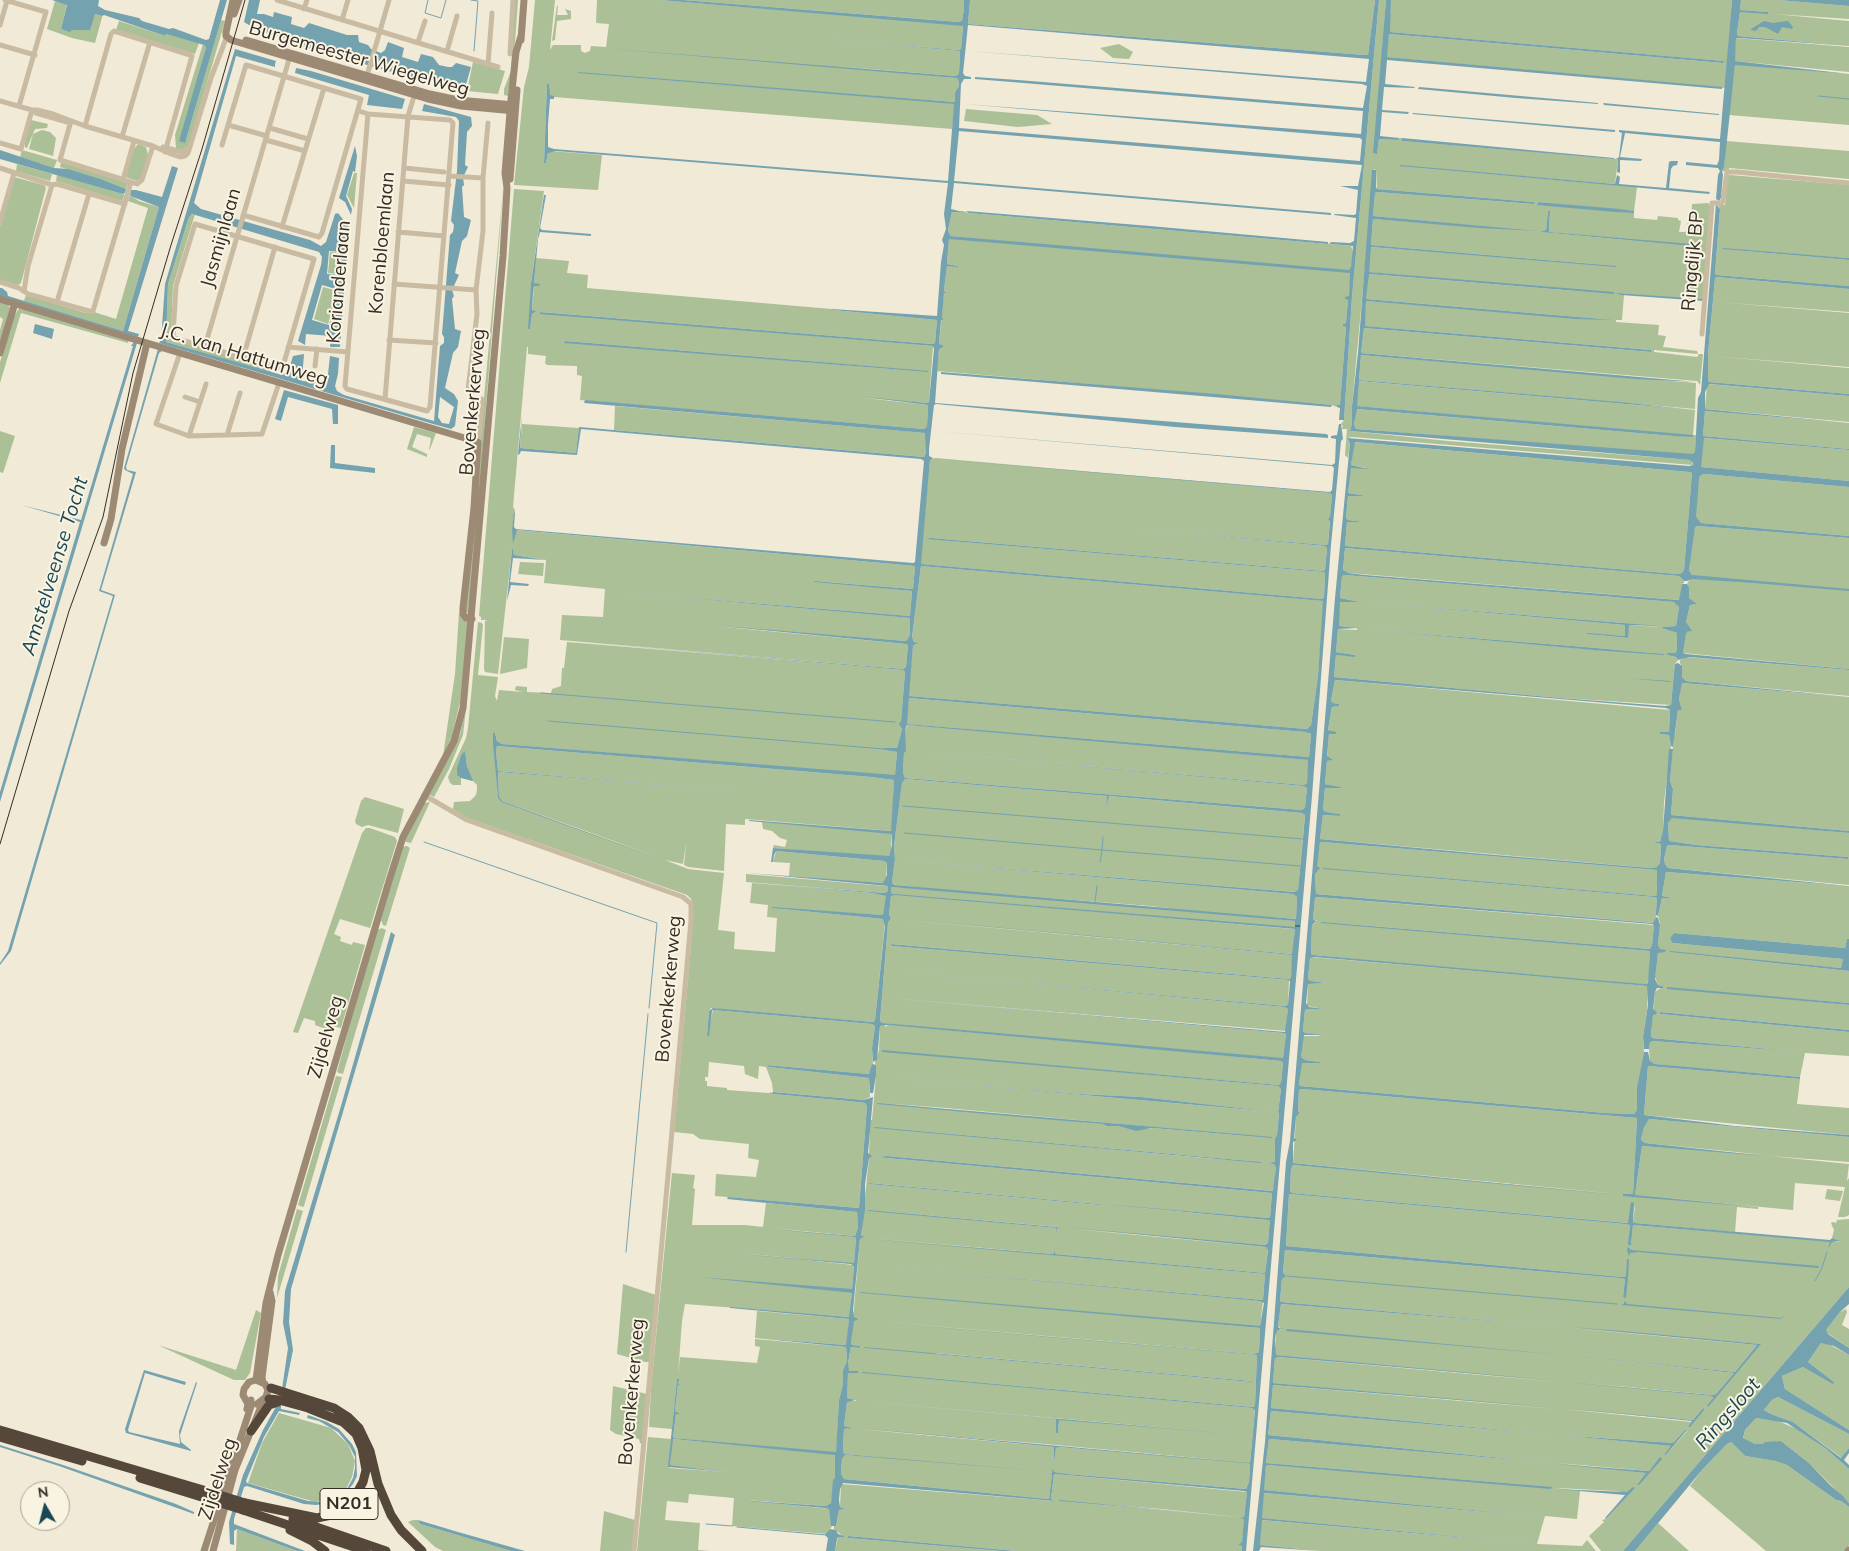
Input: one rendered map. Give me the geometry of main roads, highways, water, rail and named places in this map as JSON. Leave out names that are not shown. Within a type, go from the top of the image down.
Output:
[{"type":"highway","name":"N201","points":[[261,1392],[280,1400],[292,1400],[334,1408],[348,1416],[359,1428],[370,1450],[380,1492],[391,1515],[422,1551]]},
{"type":"highway","name":"N201","points":[[244,1507],[317,1518],[331,1515],[352,1502],[363,1482],[366,1470],[362,1448],[356,1434],[343,1422],[292,1400]]},
{"type":"highway","points":[[247,1430],[269,1405],[276,1401],[292,1400]]},
{"type":"highway","name":"N201","points":[[0,1430],[386,1551]]},
{"type":"highway","name":"N201","points":[[0,1437],[209,1495]]},
{"type":"highway","name":"N201","points":[[244,1507],[312,1541],[325,1551]]},
{"type":"highway","name":"N201","points":[[265,1518],[366,1551]]},
{"type":"main road","points":[[228,36],[228,20],[233,0]]},
{"type":"main road","points":[[228,36],[238,0]]},
{"type":"main road","name":"Bovenkerkerweg","points":[[424,795],[454,741],[463,708],[474,619],[505,217],[507,188],[505,173],[524,0]]},
{"type":"main road","name":"Burgemeester Wiegelweg","points":[[228,36],[415,93],[457,103],[513,108]]},
{"type":"main road","name":"J.C. van Hattumweg","points":[[0,299],[478,442]]},
{"type":"main road","points":[[0,353],[15,303]]},
{"type":"main road","points":[[104,543],[111,520],[122,449],[147,343]]},
{"type":"main road","name":"Bovenkerkerweg","points":[[474,619],[466,618],[463,614],[463,608],[474,508],[478,442]]},
{"type":"main road","name":"Zijdelweg","points":[[247,1430],[261,1392],[266,1303],[278,1255],[389,881],[403,837],[424,795]]},
{"type":"main road","name":"Zijdelweg","points":[[211,1551],[213,1534],[261,1392],[262,1358]]},
{"type":"main road","points":[[246,1385],[261,1392],[245,1393],[246,1385]]},
{"type":"main road","name":"Zijdelweg","points":[[202,1551],[213,1534]]},
{"type":"water","points":[[52,0],[99,0],[98,6],[105,10],[139,18],[142,21],[169,29],[173,28],[206,40],[209,39],[220,0],[227,0],[185,143],[179,141],[206,48],[204,45],[166,34],[165,36],[104,15],[95,14],[90,30],[72,30],[70,32],[61,29],[67,5]]},
{"type":"water","points":[[249,0],[260,0],[257,14],[273,17],[274,12],[292,17],[291,24],[304,28],[309,23],[347,35],[358,35],[359,42],[381,53],[385,50],[388,42],[404,48],[402,57],[418,62],[421,54],[433,57],[439,65],[452,67],[456,63],[471,67],[465,88],[420,80],[301,46],[286,38],[257,30],[258,22],[255,22],[252,27],[244,22]]},
{"type":"water","points":[[660,0],[683,0],[959,22],[962,21],[964,0],[970,0],[968,24],[1368,55],[1375,0],[1379,0],[1352,297],[1344,420],[1339,420],[1340,408],[1337,405],[1340,405],[1346,327],[1343,324],[1346,323],[1348,300],[1345,297],[1349,296],[1350,273],[949,239],[947,264],[958,267],[947,266],[944,290],[946,293],[944,293],[943,320],[941,320],[939,344],[943,345],[943,347],[939,349],[935,403],[1326,434],[1328,438],[1175,427],[936,404],[934,405],[929,449],[929,456],[933,458],[930,460],[921,564],[1322,599],[1324,597],[1325,573],[1323,572],[926,539],[1323,571],[1325,570],[1327,548],[1325,546],[1124,528],[1326,545],[1328,544],[1330,521],[1328,519],[1330,517],[1332,495],[1330,493],[936,459],[1330,492],[1332,490],[1334,468],[1332,466],[935,431],[1332,465],[1335,463],[1336,439],[1331,438],[1331,436],[1337,435],[1339,424],[1341,424],[1343,439],[1341,441],[1331,545],[1312,796],[1246,1551],[1242,1551],[1242,1546],[1238,1545],[1242,1542],[1244,1519],[1240,1518],[1244,1517],[1247,1492],[1244,1491],[1054,1474],[1051,1499],[1055,1501],[843,1483],[840,1489],[839,1500],[840,1507],[846,1509],[839,1510],[836,1526],[831,1526],[829,1509],[738,1500],[826,1506],[831,1503],[833,1480],[835,1478],[835,1455],[673,1439],[670,1465],[726,1472],[668,1467],[677,1379],[679,1379],[678,1384],[683,1385],[678,1385],[675,1411],[680,1414],[676,1414],[673,1438],[836,1452],[839,1400],[843,1384],[843,1370],[847,1361],[846,1347],[755,1338],[846,1345],[849,1319],[730,1307],[849,1317],[852,1293],[698,1277],[852,1289],[854,1266],[851,1264],[738,1254],[854,1263],[856,1238],[854,1237],[770,1229],[855,1236],[858,1228],[857,1212],[727,1199],[728,1197],[859,1208],[867,1106],[865,1103],[773,1094],[773,1092],[864,1100],[873,1097],[868,1153],[872,1156],[869,1158],[865,1184],[865,1210],[861,1235],[864,1237],[860,1239],[853,1310],[854,1317],[858,1319],[854,1321],[851,1343],[852,1345],[860,1346],[859,1348],[851,1347],[848,1363],[849,1371],[858,1371],[858,1373],[848,1373],[847,1398],[856,1400],[847,1402],[844,1426],[852,1428],[844,1429],[844,1454],[1041,1471],[845,1455],[842,1459],[841,1473],[844,1479],[1049,1499],[1052,1474],[1044,1472],[1052,1473],[1053,1468],[1054,1472],[1068,1474],[1246,1489],[1249,1482],[1250,1464],[1245,1463],[1058,1447],[1056,1448],[1054,1464],[1054,1447],[858,1428],[1250,1463],[1255,1410],[1252,1408],[862,1372],[1253,1407],[1255,1405],[1257,1355],[862,1321],[1254,1354],[1259,1352],[1260,1328],[859,1292],[1260,1326],[1264,1303],[1260,1301],[862,1265],[1263,1300],[1265,1274],[869,1239],[1053,1254],[1055,1250],[1055,1254],[1265,1273],[1268,1250],[1266,1247],[1064,1227],[1265,1245],[1268,1243],[1270,1221],[1268,1220],[1103,1204],[1268,1218],[1270,1217],[1272,1193],[876,1157],[887,1156],[1273,1191],[1276,1167],[1274,1164],[1265,1163],[1275,1162],[1275,1139],[1277,1135],[1281,1089],[1278,1086],[882,1052],[882,1050],[1279,1085],[1281,1083],[1283,1063],[1281,1061],[887,1025],[880,1026],[877,1060],[873,1062],[872,1048],[875,1026],[872,1024],[713,1010],[709,1036],[707,1036],[709,1011],[713,1008],[873,1022],[875,1020],[885,926],[883,919],[772,907],[883,915],[886,896],[872,893],[752,883],[885,893],[888,891],[888,886],[748,873],[883,883],[887,875],[887,863],[884,861],[776,851],[773,862],[771,862],[773,848],[889,856],[892,834],[749,820],[891,831],[894,780],[497,746],[498,771],[748,792],[498,772],[499,796],[502,801],[657,858],[501,802],[498,798],[493,733],[495,733],[497,741],[502,744],[895,775],[897,752],[884,750],[884,748],[897,748],[902,729],[899,724],[901,721],[905,672],[903,670],[565,641],[903,669],[906,667],[908,645],[906,644],[711,625],[906,641],[910,635],[910,618],[619,592],[910,616],[912,591],[813,581],[913,589],[915,566],[517,530],[513,544],[512,529],[514,512],[514,527],[516,529],[913,563],[915,562],[924,461],[921,459],[581,429],[577,455],[521,451],[518,454],[522,415],[520,448],[576,453],[579,427],[924,457],[926,453],[925,433],[584,403],[585,400],[924,429],[927,426],[928,405],[865,397],[929,402],[933,346],[540,314],[540,312],[932,344],[935,343],[937,320],[832,309],[937,316],[944,245],[942,240],[946,229],[944,214],[948,183],[556,151],[548,153],[546,163],[544,163],[547,84],[549,84],[550,95],[554,96],[554,99],[550,99],[548,147],[554,149],[948,181],[954,104],[578,72],[955,102],[955,92],[959,86],[958,79],[956,78],[600,48],[956,76],[959,73],[960,51],[826,39],[959,50],[961,49],[963,26]],"holes":[[[968,25],[1369,59],[1366,82],[969,51],[1362,84],[1367,86],[1363,108],[975,77],[975,79],[1363,111],[1361,134],[964,104],[1360,138],[1362,140],[1360,161],[959,128],[961,84],[964,79],[971,79],[971,77],[965,76],[963,73]],[[959,131],[1362,165],[1358,186],[1340,186],[1358,190],[1356,214],[1334,215],[1356,218],[1354,241],[1350,243],[1331,242],[1331,244],[1353,246],[1349,270],[950,236],[948,230],[952,212],[963,212],[951,209],[954,183],[1331,215],[1331,213],[954,181]],[[921,566],[1323,601],[1318,676],[1311,725],[1307,729],[909,696],[913,646],[918,643],[914,642],[912,637]],[[909,698],[1305,732],[1311,734],[1309,757],[907,724]],[[907,725],[1308,760],[1307,783],[1304,785],[909,751],[1303,786],[1307,788],[1305,807],[1302,810],[905,778],[903,773],[904,753],[906,751],[905,729]],[[905,779],[1107,796],[1106,807],[1109,796],[1302,813],[1305,815],[1298,890],[1295,892],[898,860],[1293,894],[1297,897],[1296,919],[895,885],[892,883],[895,859],[894,846],[902,783]],[[891,887],[1295,921],[1295,927],[891,893]],[[895,895],[1295,929],[1292,954],[894,918],[1292,955],[1291,978],[1289,979],[891,944],[892,946],[1289,980],[1288,1004],[1286,1006],[889,971],[1284,1007],[1288,1009],[1285,1032],[887,998],[1283,1033],[1286,1034],[1283,1058],[883,1023],[880,1021],[888,923],[891,918],[889,915],[891,896]]]},
{"type":"water","points":[[1386,0],[1391,0],[1390,32],[1724,61],[1723,63],[1389,34],[1387,57],[1722,87],[1722,89],[1387,60],[1385,84],[1415,87],[1384,87],[1382,110],[1409,112],[1408,114],[1382,112],[1380,136],[1399,138],[1398,140],[1379,139],[1377,154],[1373,153]]},
{"type":"water","points":[[1732,0],[1741,0],[1740,10],[1768,12],[1768,14],[1740,12],[1738,36],[1849,46],[1736,38],[1735,61],[1849,74],[1735,65],[1724,168],[1722,171],[1721,198],[1719,201],[1716,199],[1720,171],[1718,168],[1686,165],[1686,162],[1717,165],[1720,142],[1625,133],[1620,157],[1642,159],[1641,161],[1620,160],[1620,173],[1617,172],[1618,159],[1616,159],[1619,157],[1622,133],[1619,130],[1720,139]]},
{"type":"water","points":[[1779,0],[1849,0],[1849,6],[1790,1]]},
{"type":"water","points":[[1764,21],[1773,23],[1788,21],[1793,27],[1792,29],[1782,27],[1778,34],[1765,27],[1759,27],[1756,31],[1751,30]]},
{"type":"water","points":[[235,49],[276,61],[275,67],[236,56],[194,203],[201,209],[310,240],[321,246],[326,242],[335,214],[338,213],[349,227],[340,347],[330,347],[331,336],[306,334],[305,345],[298,341],[321,265],[322,257],[319,252],[192,214],[189,217],[168,284],[166,342],[282,375],[288,372],[293,356],[304,354],[302,381],[327,383],[330,356],[339,358],[335,386],[337,391],[344,395],[434,421],[440,346],[444,343],[442,334],[450,235],[453,232],[454,225],[451,221],[457,171],[459,121],[456,117],[422,111],[424,104],[471,117],[472,126],[467,132],[465,165],[468,167],[463,177],[464,185],[462,187],[464,217],[471,220],[467,236],[462,241],[455,273],[459,275],[452,290],[454,296],[452,299],[455,329],[461,331],[458,347],[453,353],[445,388],[454,394],[458,401],[455,426],[451,429],[159,343],[161,340],[165,284]],"holes":[[[329,251],[342,252],[340,275],[327,274]],[[322,285],[339,290],[329,325],[312,320]],[[440,397],[454,407],[449,424],[442,423],[438,417]]]},
{"type":"water","points":[[296,68],[405,99],[402,109],[367,105],[369,95],[295,73]]},
{"type":"water","points":[[1419,87],[1598,103],[1598,104],[1418,89]]},
{"type":"water","points":[[1603,103],[1719,114],[1719,115],[1604,105]]},
{"type":"water","points":[[1412,114],[1615,130],[1615,132]]},
{"type":"water","points":[[1402,138],[1614,158],[1614,159],[1402,141]]},
{"type":"water","points":[[355,146],[357,156],[355,172],[353,171],[346,196],[352,209],[351,215],[345,202],[339,198]]},
{"type":"water","points":[[0,150],[54,168],[68,169],[101,179],[126,189],[125,193],[119,193],[0,159]]},
{"type":"water","points":[[1678,161],[1677,165],[1671,169],[1669,188],[1710,192],[1709,194],[1399,166],[1615,184],[1617,175],[1620,177],[1619,184],[1666,188],[1669,162]]},
{"type":"water","points":[[172,166],[178,168],[128,331],[139,334],[138,337],[0,296],[0,288],[2,288],[7,292],[8,296],[123,331],[159,207],[133,197],[130,195],[131,190],[162,197]]},
{"type":"water","points":[[1372,170],[1376,170],[1377,189],[1534,202],[1534,204],[1377,192],[1375,193],[1373,216],[1537,231],[1373,219],[1371,245],[1616,267],[1371,247],[1369,272],[1614,292],[1614,294],[1369,274],[1366,299],[1613,320],[1576,319],[1366,301],[1365,326],[1651,350],[1651,352],[1364,328],[1361,353],[1697,382],[1635,379],[1361,355],[1359,380],[1695,410],[1359,381],[1357,406],[1693,435],[1693,437],[1357,409],[1354,424],[1356,429],[1693,454],[1695,452],[1698,398],[1701,392],[1716,204],[1720,209],[1716,275],[1849,286],[1849,289],[1716,277],[1708,354],[1709,382],[1849,394],[1849,396],[1709,384],[1705,392],[1705,409],[1849,423],[1705,411],[1703,436],[1849,450],[1704,438],[1701,467],[1849,481],[1849,487],[1704,474],[1700,476],[1699,480],[1696,516],[1701,523],[1849,536],[1849,538],[1697,526],[1695,528],[1689,570],[1692,575],[1849,589],[1849,591],[1692,579],[1684,581],[1679,576],[1345,548],[1343,570],[1348,573],[1365,575],[1679,600],[1682,584],[1687,584],[1689,587],[1689,598],[1697,604],[1690,605],[1686,622],[1692,631],[1686,634],[1683,653],[1849,669],[1689,657],[1678,660],[1676,657],[1667,655],[1668,653],[1675,653],[1677,650],[1677,633],[1662,628],[1676,626],[1679,607],[1674,602],[1342,576],[1340,598],[1360,602],[1340,602],[1339,626],[1358,628],[1338,629],[1336,652],[1355,655],[1355,657],[1336,655],[1334,677],[1665,706],[1671,705],[1675,664],[1678,663],[1682,666],[1682,677],[1686,681],[1849,697],[1682,683],[1679,699],[1682,710],[1678,710],[1673,747],[1671,746],[1669,735],[1660,734],[1660,732],[1669,732],[1670,710],[1666,708],[1335,680],[1331,701],[1339,704],[1339,706],[1332,707],[1328,730],[1336,732],[1336,734],[1329,734],[1327,756],[1333,760],[1327,761],[1325,784],[1341,788],[1325,788],[1323,810],[1340,814],[1340,816],[1323,815],[1320,839],[1657,867],[1660,863],[1661,844],[1652,842],[1660,842],[1663,830],[1669,749],[1673,749],[1670,781],[1673,789],[1671,815],[1849,831],[1849,833],[1672,818],[1668,823],[1669,841],[1696,845],[1848,857],[1848,859],[1669,845],[1667,846],[1664,859],[1668,868],[1849,886],[1666,872],[1662,896],[1669,898],[1662,898],[1658,916],[1656,915],[1657,898],[1653,897],[1323,868],[1655,896],[1657,895],[1657,870],[1320,843],[1317,866],[1320,868],[1315,874],[1316,894],[1653,923],[1656,917],[1660,925],[1658,945],[1660,949],[1666,950],[1665,952],[1658,953],[1655,979],[1658,985],[1663,986],[1663,988],[1657,988],[1655,992],[1653,1009],[1657,1012],[1653,1015],[1652,1038],[1801,1052],[1652,1041],[1650,1042],[1649,1049],[1644,1049],[1643,1037],[1648,1005],[1647,986],[1314,957],[1310,958],[1308,979],[1327,983],[1308,984],[1306,1003],[1309,1007],[1325,1009],[1305,1010],[1303,1031],[1305,1033],[1322,1035],[1304,1035],[1301,1057],[1305,1060],[1320,1063],[1302,1063],[1300,1086],[1634,1114],[1637,1110],[1637,1088],[1644,1052],[1648,1052],[1650,1061],[1655,1064],[1800,1077],[1800,1079],[1648,1066],[1644,1115],[1735,1126],[1849,1135],[1849,1137],[1649,1119],[1644,1127],[1641,1140],[1645,1143],[1766,1156],[1642,1146],[1635,1195],[1758,1207],[1633,1197],[1623,1196],[1623,1194],[1633,1194],[1637,1118],[1299,1090],[1298,1111],[1300,1113],[1296,1117],[1294,1138],[1297,1140],[1293,1142],[1293,1163],[1619,1195],[1293,1165],[1291,1169],[1290,1191],[1292,1193],[1628,1223],[1631,1202],[1634,1203],[1633,1222],[1635,1223],[1830,1240],[1832,1238],[1840,1241],[1832,1242],[1828,1249],[1830,1242],[1633,1225],[1631,1245],[1628,1245],[1630,1225],[1624,1224],[1289,1194],[1286,1246],[1623,1277],[1626,1277],[1627,1259],[1629,1259],[1626,1298],[1623,1297],[1625,1279],[1619,1278],[1285,1250],[1283,1272],[1286,1276],[1282,1279],[1281,1302],[1565,1327],[1281,1304],[1278,1326],[1284,1329],[1278,1330],[1275,1336],[1276,1355],[1560,1381],[1278,1357],[1275,1358],[1273,1383],[1557,1408],[1273,1385],[1271,1408],[1556,1435],[1271,1411],[1268,1435],[1553,1463],[1269,1439],[1266,1463],[1552,1487],[1551,1489],[1268,1465],[1266,1466],[1264,1490],[1543,1517],[1264,1493],[1262,1518],[1537,1544],[1262,1520],[1260,1545],[1320,1551],[1261,1547],[1259,1551],[1253,1551],[1265,1442],[1286,1162],[1290,1141],[1335,598],[1350,443],[1347,438],[1689,466],[1693,465],[1693,463],[1690,460],[1350,431]],"holes":[[[1355,442],[1692,473],[1684,570],[1682,573],[1677,574],[1345,546],[1347,522],[1365,522],[1348,520],[1346,518],[1348,496],[1367,496],[1348,493],[1351,468],[1369,469],[1351,465]],[[1315,898],[1652,924],[1654,925],[1650,949],[1321,922],[1650,951],[1648,982],[1647,984],[1594,980],[1314,955],[1311,954],[1312,925],[1317,922],[1313,919]]]},
{"type":"water","points":[[544,195],[546,195],[540,228],[542,230],[591,234],[591,236],[540,232],[534,283],[540,284],[539,286],[534,286],[532,310],[537,311],[532,314],[530,329],[528,329],[531,283]]},
{"type":"water","points":[[1538,202],[1620,209],[1634,211],[1634,213],[1537,205]]},
{"type":"water","points":[[966,211],[1328,242],[1328,244],[969,213]]},
{"type":"water","points":[[1548,211],[1550,211],[1549,232],[1691,244],[1692,246],[1540,232],[1546,230]]},
{"type":"water","points":[[1722,249],[1849,258],[1849,260]]},
{"type":"water","points":[[1617,293],[1703,299],[1704,301],[1621,295]]},
{"type":"water","points":[[35,324],[54,329],[52,339],[33,333]]},
{"type":"water","points":[[565,341],[928,371],[928,372],[564,343]]},
{"type":"water","points":[[134,342],[137,343],[0,802],[0,792],[80,522],[21,505],[81,520],[133,346],[131,346]]},
{"type":"water","points":[[158,349],[162,351],[159,353],[126,467],[127,470],[136,472],[101,590],[115,595],[11,951],[0,965],[8,951],[113,596],[99,591],[133,474],[125,470],[124,468]]},
{"type":"water","points":[[941,372],[1332,405],[1331,407],[941,374]]},
{"type":"water","points":[[284,390],[338,405],[338,424],[333,424],[332,409],[288,397],[281,421],[275,419]]},
{"type":"water","points":[[331,445],[335,445],[335,463],[375,468],[375,473],[330,468]]},
{"type":"water","points":[[512,549],[514,555],[545,560],[513,558],[510,582],[529,584],[528,586],[511,585],[507,601]]},
{"type":"water","points":[[1364,602],[1660,626],[1629,625],[1628,638],[1587,634],[1625,636],[1625,625]]},
{"type":"water","points":[[1361,629],[1585,647],[1664,654],[1593,650]]},
{"type":"water","points":[[1359,655],[1671,681],[1671,682]]},
{"type":"water","points":[[465,751],[467,766],[473,781],[457,775],[457,767],[461,755]]},
{"type":"water","points":[[391,932],[395,935],[291,1289],[289,1322],[293,1350],[285,1390],[282,1389],[288,1348],[283,1323],[285,1291]]},
{"type":"water","points":[[1674,933],[1845,948],[1847,939],[1849,939],[1849,971],[1670,952],[1841,968],[1843,959],[1672,943],[1670,938]]},
{"type":"water","points":[[1667,987],[1849,1003],[1849,1005],[1667,989]]},
{"type":"water","points":[[1660,1012],[1849,1030],[1849,1032],[1660,1014]]},
{"type":"water","points":[[872,1064],[876,1065],[873,1093],[870,1093],[869,1078],[769,1067],[767,1065],[869,1074]]},
{"type":"water","points":[[879,1077],[1080,1094],[1142,1097],[1275,1112]]},
{"type":"water","points":[[878,1103],[1272,1138],[1152,1128],[1136,1131],[1102,1124]]},
{"type":"water","points":[[874,1128],[1261,1162],[1261,1163]]},
{"type":"water","points":[[869,1184],[1098,1204],[1099,1205]]},
{"type":"water","points":[[868,1210],[1060,1227],[1057,1228],[1055,1246],[1056,1228]]},
{"type":"water","points":[[1628,1247],[1631,1250],[1819,1266],[1818,1268],[1638,1252],[1630,1253],[1629,1256]]},
{"type":"water","points":[[1849,1287],[1849,1304],[1826,1330],[1828,1334],[1849,1348],[1849,1355],[1834,1346],[1821,1343],[1808,1362],[1834,1382],[1833,1384],[1803,1367],[1782,1376],[1785,1389],[1849,1430],[1849,1434],[1778,1397],[1772,1400],[1764,1410],[1793,1422],[1841,1458],[1849,1448],[1849,1453],[1844,1460],[1849,1465],[1849,1469],[1825,1448],[1787,1423],[1756,1418],[1745,1430],[1743,1438],[1755,1444],[1781,1441],[1809,1463],[1843,1496],[1849,1503],[1849,1507],[1787,1465],[1776,1461],[1745,1456],[1731,1442],[1702,1470],[1635,1551],[1623,1551]]},
{"type":"water","points":[[1624,1301],[1627,1304],[1781,1318],[1786,1314],[1781,1319],[1621,1305],[1624,1304]]},
{"type":"water","points":[[1569,1327],[1761,1344],[1708,1407],[1707,1405],[1713,1398],[1712,1396],[1564,1382],[1713,1395],[1734,1373],[1567,1355],[1735,1372],[1757,1345]]},
{"type":"water","points":[[1287,1329],[1563,1355],[1286,1331]]},
{"type":"water","points":[[865,1348],[1252,1381],[1252,1382]]},
{"type":"water","points":[[144,1370],[186,1382],[185,1385],[145,1373],[129,1432],[180,1444],[179,1431],[196,1382],[180,1435],[181,1442],[191,1451],[126,1433],[125,1429]]},
{"type":"water","points":[[860,1401],[1247,1435],[1059,1420],[1058,1433],[1056,1433],[1056,1419]]},
{"type":"water","points":[[277,1405],[281,1406],[281,1409],[300,1413],[299,1415],[279,1411],[264,1437],[246,1481],[247,1483],[308,1501],[321,1502],[334,1499],[347,1489],[353,1478],[355,1468],[355,1457],[349,1445],[338,1432],[319,1421],[307,1418],[308,1415],[339,1429],[352,1444],[356,1452],[357,1476],[342,1497],[332,1503],[304,1504],[247,1486],[244,1487],[234,1524],[305,1551],[297,1551],[237,1529],[234,1531],[234,1545],[230,1544],[229,1522],[243,1475],[263,1430]]},
{"type":"water","points":[[1563,1408],[1693,1420],[1703,1408],[1705,1409],[1688,1427],[1692,1421]]},
{"type":"water","points":[[1687,1430],[1665,1456],[1671,1446],[1559,1435],[1673,1443]]},
{"type":"water","points":[[0,1445],[176,1504],[194,1512],[194,1514],[0,1447]]},
{"type":"water","points":[[1660,1457],[1662,1459],[1639,1485],[1637,1485],[1646,1473],[1557,1464],[1649,1471]]},
{"type":"water","points":[[1633,1487],[1635,1488],[1606,1519],[1625,1495],[1556,1489],[1627,1492]]},
{"type":"water","points":[[1059,1500],[1238,1517],[1059,1501]]},
{"type":"water","points":[[418,1520],[525,1551],[511,1551],[420,1524]]},
{"type":"water","points":[[830,1529],[836,1530],[838,1534],[844,1536],[838,1537],[835,1551],[826,1551],[828,1538],[825,1535]]},
{"type":"water","points":[[848,1536],[1017,1551],[848,1538]]},
{"type":"waterway","points":[[428,0],[425,13],[441,18],[446,0]]},
{"type":"waterway","points":[[471,0],[478,1],[474,51]]},
{"type":"waterway","points":[[1818,96],[1849,99]]},
{"type":"waterway","points":[[541,693],[895,722]]},
{"type":"waterway","points":[[548,721],[884,749]]},
{"type":"waterway","points":[[903,806],[1303,839]]},
{"type":"waterway","points":[[904,833],[1102,850],[1103,837]]},
{"type":"waterway","points":[[424,842],[657,923],[649,1008]]},
{"type":"waterway","points":[[1100,862],[1102,850],[1300,866]]},
{"type":"waterway","points":[[1095,902],[1097,886]]},
{"type":"waterway","points":[[626,1252],[648,1014]]},
{"type":"waterway","points":[[1815,1281],[1827,1252]]},
{"type":"waterway","points":[[1286,1276],[1617,1304]]},
{"type":"waterway","points":[[706,1524],[732,1526]]},
{"type":"waterway","points":[[737,1527],[826,1535]]},
{"type":"tram line","points":[[0,844],[69,611],[103,517],[133,373],[202,149],[245,0]]},
{"type":"water label","name":"Amstelveense Tocht","points":[[55,566]]},
{"type":"water label","name":"Ringsloot","points":[[1728,1414]]}]
